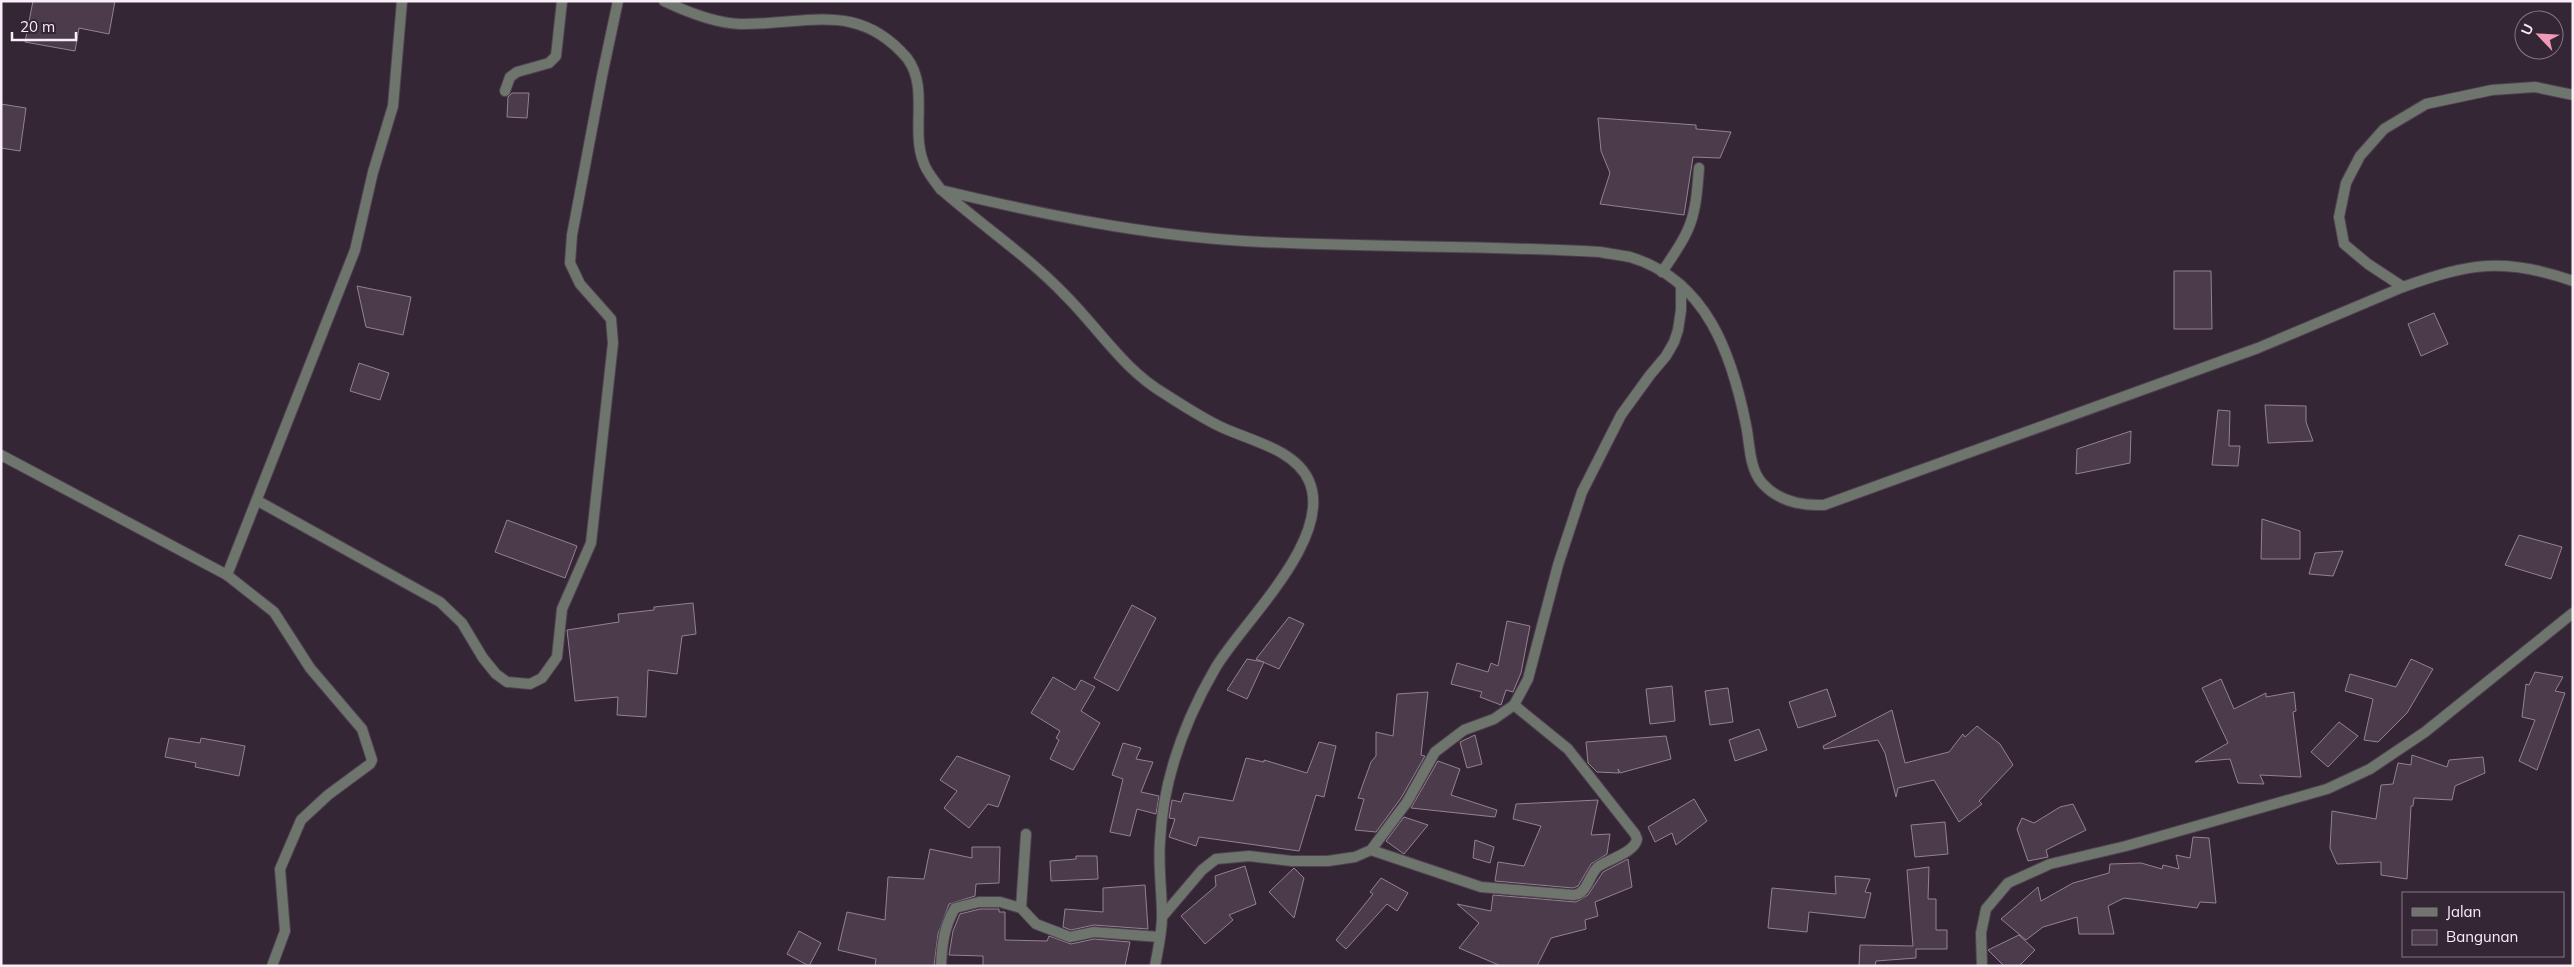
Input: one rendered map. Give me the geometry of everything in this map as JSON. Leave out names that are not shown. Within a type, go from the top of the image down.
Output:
[{"type":"street","points":[[227,576],[355,250],[373,172],[394,106],[402,1]]},
{"type":"street","points":[[505,91],[510,78],[517,72],[549,63],[556,56],[562,1]]},
{"type":"street","points":[[258,501],[440,602],[462,622],[483,658],[496,674],[507,682],[530,684],[542,678],[557,657],[562,609],[591,543],[606,417],[613,343],[611,319],[580,284],[570,263],[572,235],[618,1]]},
{"type":"street","points":[[664,1],[706,17],[740,24],[823,14],[839,15],[872,25],[892,39],[909,60],[919,90],[918,129],[923,161],[941,190],[1065,294],[1128,366],[1161,392],[1215,425],[1276,450],[1297,464],[1309,481],[1312,504],[1309,527],[1300,549],[1289,568],[1224,655],[1204,688],[1176,751],[1166,790],[1160,842],[1162,917],[1155,966]]},
{"type":"street","points":[[2403,287],[2368,264],[2344,244],[2339,217],[2346,183],[2360,156],[2384,129],[2426,104],[2492,90],[2535,87],[2573,95]]},
{"type":"street","points":[[1662,272],[1687,235],[1693,221],[1699,168]]},
{"type":"street","points":[[941,190],[984,200],[1152,231],[1252,242],[1600,252],[1630,258],[1662,272],[1681,285],[1706,313],[1734,370],[1753,467],[1762,483],[1779,496],[1803,506],[1824,505],[2258,348],[2403,287],[2472,266],[2501,265],[2526,268],[2573,282]]},
{"type":"street","points":[[1162,917],[1202,870],[1216,859],[1249,856],[1292,861],[1328,861],[1354,857],[1371,850],[1407,802],[1435,752],[1464,730],[1494,718],[1514,705],[1528,679],[1558,565],[1582,492],[1622,415],[1645,381],[1666,356],[1674,342],[1678,330],[1681,285]]},
{"type":"street","points":[[1,455],[227,576],[274,612],[310,668],[362,729],[372,760],[370,764],[328,795],[301,820],[280,869],[285,931],[272,966]]},
{"type":"street","points":[[1982,966],[1981,933],[1986,908],[2008,883],[2050,864],[2126,846],[2327,788],[2370,769],[2425,732],[2573,612]]},
{"type":"street","points":[[1371,850],[1481,887],[1574,895],[1581,892],[1598,867],[1633,847],[1637,839],[1635,834],[1568,749],[1514,705]]},
{"type":"street","points":[[1021,908],[1026,834]]},
{"type":"street","points":[[941,966],[942,936],[955,908],[979,902],[1000,902],[1021,908],[1036,924],[1070,937],[1094,932],[1160,937]]},
{"type":"building","points":[[33,1],[115,1],[109,34],[79,28],[75,51],[25,42]]},
{"type":"building","points":[[512,93],[529,93],[527,118],[507,117],[508,97]]},
{"type":"building","points":[[1,104],[26,108],[20,151],[1,148]]},
{"type":"building","points":[[1598,118],[1696,125],[1696,129],[1731,132],[1720,158],[1693,157],[1684,215],[1600,204],[1610,173],[1601,151]]},
{"type":"building","points":[[2174,271],[2211,271],[2212,329],[2174,329]]},
{"type":"building","points":[[357,286],[411,297],[403,335],[366,327]]},
{"type":"building","points":[[2434,313],[2448,344],[2421,356],[2408,324]]},
{"type":"building","points":[[359,363],[389,373],[380,400],[350,391]]},
{"type":"building","points":[[2265,405],[2306,406],[2306,422],[2313,441],[2268,443]]},
{"type":"building","points":[[2218,410],[2230,411],[2229,446],[2240,446],[2238,466],[2212,465]]},
{"type":"building","points":[[2131,431],[2130,463],[2076,474],[2077,449]]},
{"type":"building","points":[[2262,519],[2300,531],[2300,559],[2261,559]]},
{"type":"building","points":[[507,520],[577,546],[565,578],[495,552]]},
{"type":"building","points":[[2519,535],[2562,547],[2551,579],[2505,565]]},
{"type":"building","points":[[2343,551],[2333,576],[2309,574],[2315,553]]},
{"type":"building","points":[[693,603],[696,634],[682,636],[677,674],[648,670],[646,717],[617,715],[618,697],[575,701],[567,630],[619,622],[618,614],[654,610],[654,607]]},
{"type":"building","points":[[1132,605],[1156,618],[1118,691],[1094,678]]},
{"type":"building","points":[[1289,617],[1304,624],[1279,669],[1256,659]]},
{"type":"building","points":[[1507,621],[1530,626],[1521,673],[1513,692],[1506,690],[1501,705],[1480,697],[1482,692],[1451,684],[1457,663],[1488,672],[1491,663],[1498,666]]},
{"type":"building","points":[[1247,659],[1264,662],[1247,699],[1227,690]]},
{"type":"building","points":[[2411,659],[2433,669],[2407,713],[2378,742],[2364,740],[2373,699],[2345,691],[2350,674],[2396,687]]},
{"type":"building","points":[[2535,672],[2563,677],[2555,691],[2565,693],[2537,770],[2519,761],[2535,720],[2522,717],[2526,684],[2529,685]]},
{"type":"building","points":[[1053,677],[1075,690],[1081,680],[1095,687],[1081,711],[1100,723],[1073,770],[1050,759],[1059,740],[1056,738],[1060,731],[1031,713]]},
{"type":"building","points":[[2221,679],[2234,709],[2266,693],[2266,697],[2294,692],[2296,711],[2293,712],[2301,777],[2260,775],[2264,784],[2238,783],[2230,759],[2195,762],[2228,743],[2202,688]]},
{"type":"building","points":[[1672,686],[1675,721],[1650,724],[1646,689]]},
{"type":"building","points":[[1728,688],[1733,722],[1710,725],[1705,691]]},
{"type":"building","points":[[1827,689],[1836,716],[1798,728],[1789,702]]},
{"type":"building","points":[[1428,692],[1421,755],[1425,756],[1401,798],[1376,832],[1355,830],[1364,799],[1358,798],[1371,762],[1376,756],[1376,732],[1393,736],[1397,694]]},
{"type":"building","points":[[1892,710],[1905,763],[1949,752],[1963,734],[1965,737],[1977,726],[2000,744],[2013,765],[1979,801],[1982,804],[1959,822],[1934,780],[1898,788],[1896,797],[1885,753],[1878,740],[1824,749],[1823,746]]},
{"type":"building","points":[[2339,722],[2358,736],[2328,767],[2311,752]]},
{"type":"building","points":[[1759,729],[1767,750],[1735,761],[1729,740]]},
{"type":"building","points":[[1475,735],[1482,764],[1467,768],[1460,742]]},
{"type":"building","points":[[1666,736],[1671,759],[1620,773],[1618,769],[1619,773],[1597,772],[1588,763],[1586,742]]},
{"type":"building","points":[[169,738],[200,743],[201,738],[245,746],[239,776],[195,767],[196,763],[165,757]]},
{"type":"building","points":[[1319,742],[1336,746],[1324,797],[1316,795],[1299,851],[1199,837],[1196,846],[1169,837],[1175,819],[1169,818],[1172,800],[1181,802],[1184,793],[1233,801],[1246,758],[1264,762],[1264,760],[1307,773]]},
{"type":"building","points":[[1123,743],[1141,748],[1136,759],[1153,762],[1141,792],[1159,796],[1156,814],[1137,809],[1130,836],[1110,832],[1123,779],[1112,775]]},
{"type":"building","points":[[2412,755],[2447,767],[2449,760],[2483,757],[2485,773],[2455,786],[2452,800],[2414,798],[2413,806],[2411,806],[2407,879],[2381,875],[2381,862],[2337,864],[2330,848],[2332,811],[2376,819],[2381,785],[2393,784],[2398,763],[2411,765]]},
{"type":"building","points":[[957,756],[1010,776],[998,807],[988,804],[969,828],[944,808],[957,791],[940,780]]},
{"type":"building","points":[[1438,761],[1460,769],[1451,795],[1497,810],[1495,817],[1411,808]]},
{"type":"building","points":[[1694,799],[1707,821],[1676,845],[1672,833],[1655,842],[1648,827]]},
{"type":"building","points":[[1598,800],[1591,835],[1610,834],[1607,854],[1591,864],[1578,886],[1573,888],[1495,881],[1498,862],[1524,866],[1541,826],[1513,819],[1516,804]]},
{"type":"building","points":[[2073,804],[2086,830],[2046,850],[2048,857],[2028,861],[2017,829],[2022,818],[2034,823],[2060,807]]},
{"type":"building","points":[[1404,817],[1428,825],[1404,854],[1386,841]]},
{"type":"building","points":[[1945,822],[1948,854],[1915,857],[1911,825]]},
{"type":"building","points":[[2193,837],[2209,838],[2216,903],[2200,902],[2197,908],[2124,898],[2108,906],[2114,934],[2079,934],[2077,917],[2043,927],[2026,940],[2001,919],[2038,887],[2041,901],[2073,883],[2109,873],[2110,864],[2141,863],[2162,869],[2163,865],[2179,869],[2176,855],[2190,858]]},
{"type":"building","points":[[1475,840],[1494,847],[1490,863],[1473,858]]},
{"type":"building","points":[[972,847],[1000,847],[999,883],[976,884],[975,896],[949,904],[938,934],[934,966],[875,966],[876,959],[838,950],[847,912],[885,920],[888,877],[924,879],[930,849],[972,858]]},
{"type":"building","points":[[1076,856],[1097,856],[1098,879],[1051,881],[1050,861],[1076,859]]},
{"type":"building","points":[[1628,859],[1632,887],[1595,902],[1598,916],[1585,920],[1586,929],[1551,938],[1537,966],[1501,966],[1459,948],[1479,923],[1457,904],[1491,911],[1493,895],[1576,902],[1588,895],[1603,872]]},
{"type":"building","points":[[1245,866],[1256,904],[1229,915],[1233,920],[1205,944],[1181,916],[1216,886],[1215,876]]},
{"type":"building","points":[[1929,867],[1928,899],[1936,899],[1936,930],[1947,930],[1947,949],[1916,949],[1916,958],[1876,961],[1875,966],[1859,966],[1860,945],[1913,946],[1907,870]]},
{"type":"building","points":[[1294,868],[1304,878],[1294,918],[1269,892]]},
{"type":"building","points":[[1835,876],[1870,879],[1865,892],[1871,893],[1865,918],[1809,912],[1807,932],[1768,928],[1772,888],[1836,894]]},
{"type":"building","points":[[1381,878],[1408,893],[1397,911],[1387,904],[1346,949],[1336,940],[1373,894],[1370,892]]},
{"type":"building","points":[[1145,885],[1148,929],[1094,925],[1071,930],[1063,927],[1065,909],[1103,912],[1103,888]]},
{"type":"building","points":[[980,909],[999,909],[999,912],[1005,912],[1005,940],[1047,941],[1049,936],[1071,944],[1094,939],[1130,942],[1125,966],[983,966],[983,956],[949,955],[953,931],[960,914]]},
{"type":"building","points":[[799,931],[821,943],[809,966],[787,954]]},
{"type":"building","points":[[2019,935],[2035,950],[2019,966],[2004,966],[1988,950]]}]
